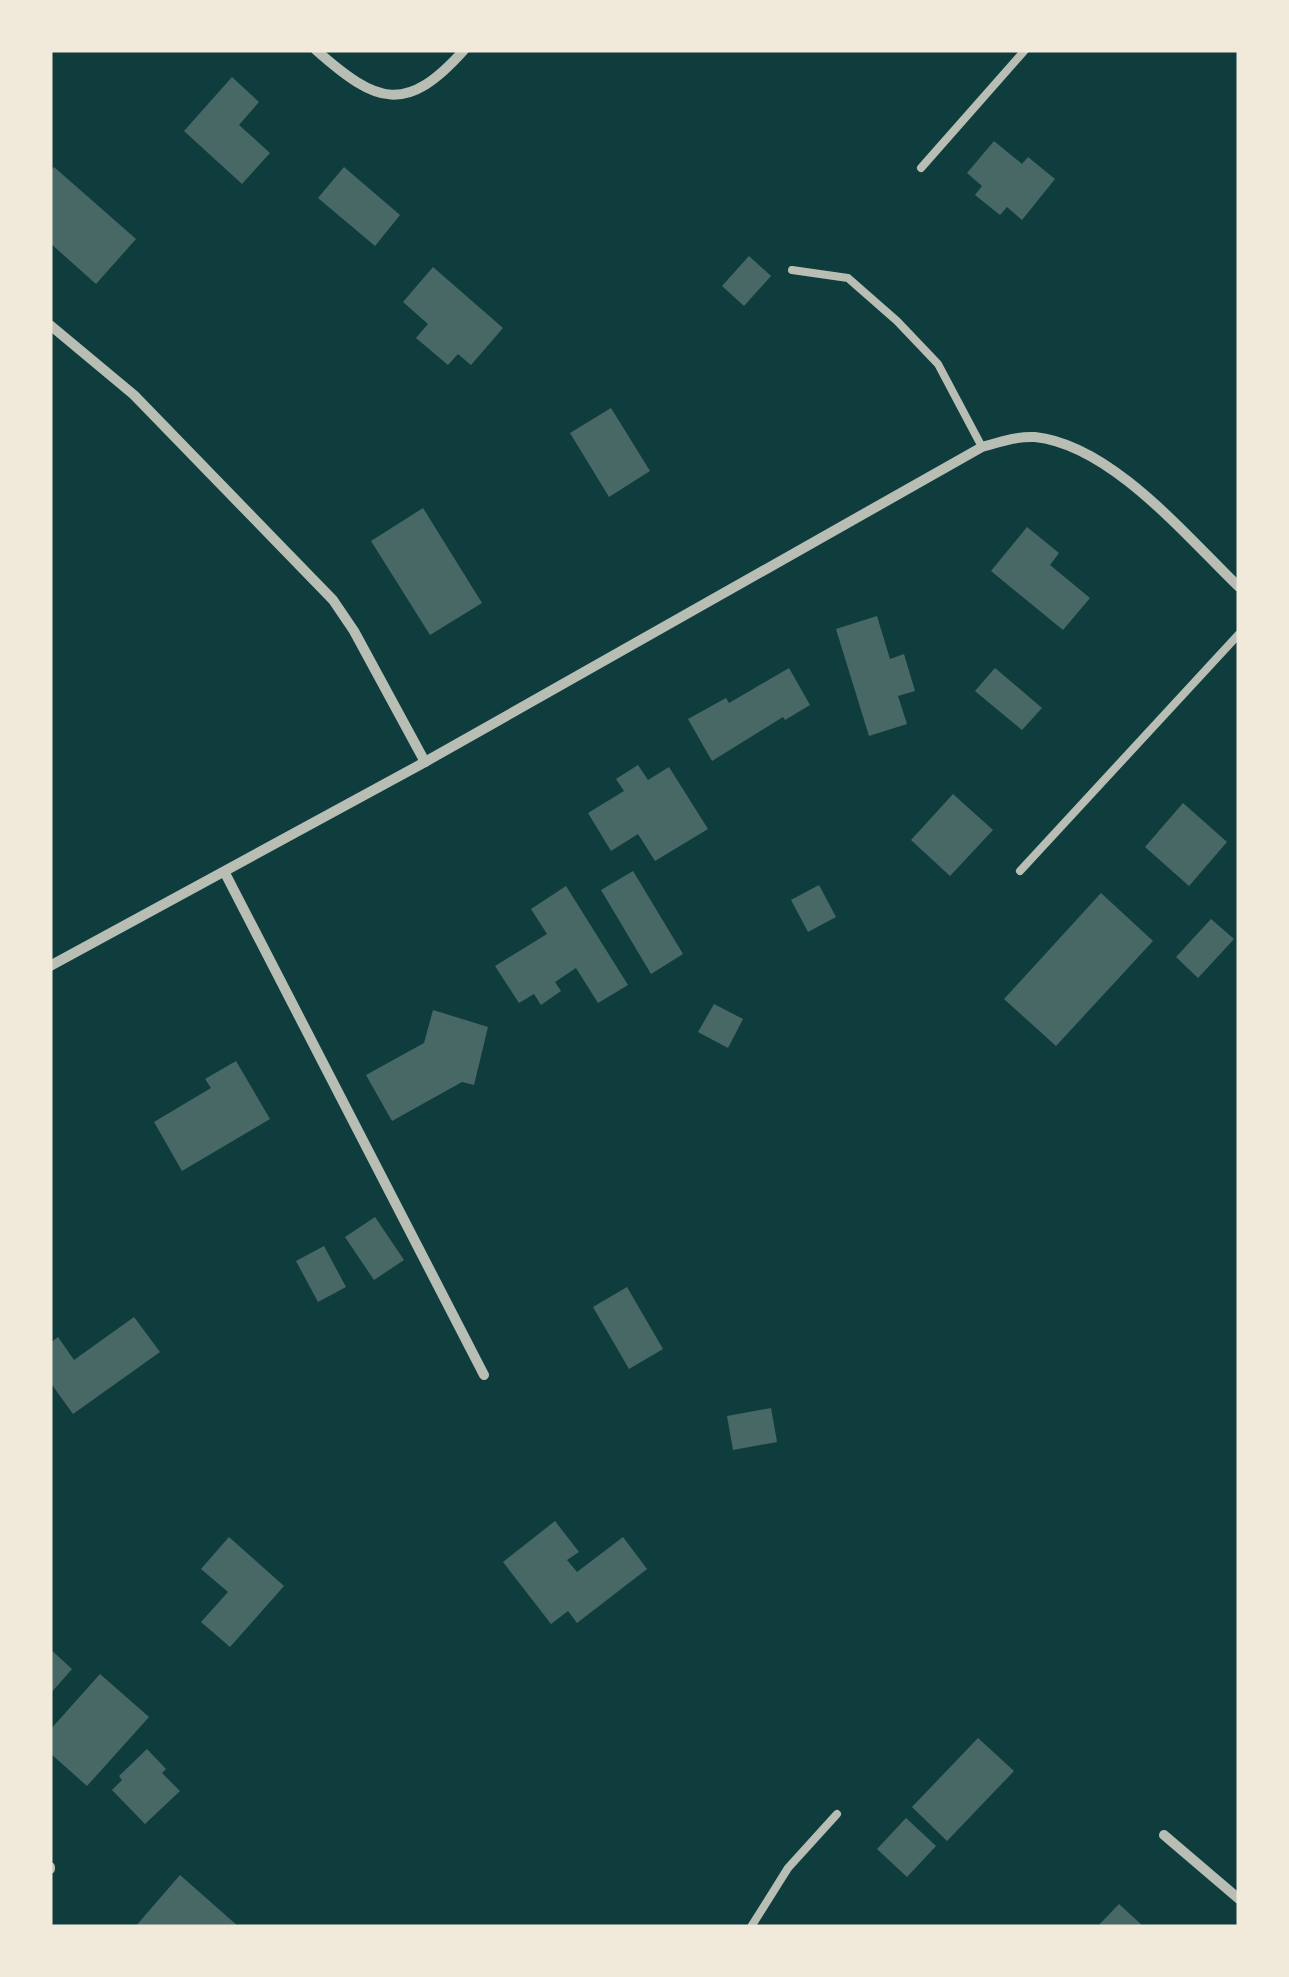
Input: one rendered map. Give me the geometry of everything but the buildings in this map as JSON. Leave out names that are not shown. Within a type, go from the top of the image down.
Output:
[{"type":"street","points":[[316,50],[360,85],[395,96],[419,92],[464,50]]},
{"type":"street","points":[[50,324],[134,394],[333,600],[425,762]]},
{"type":"street","points":[[50,966],[425,762],[982,447],[1021,437],[1038,438],[1058,442],[1104,463],[1239,586]]},
{"type":"street","points":[[225,873],[484,1375]]},
{"type":"street","points":[[1164,1835],[1239,1899]]},
{"type":"lane","points":[[921,168],[1026,50]]},
{"type":"lane","points":[[792,270],[848,278],[897,321],[938,364],[982,447]]},
{"type":"lane","points":[[1020,871],[1239,634]]},
{"type":"lane","points":[[750,1927],[788,1868],[837,1814]]}]
